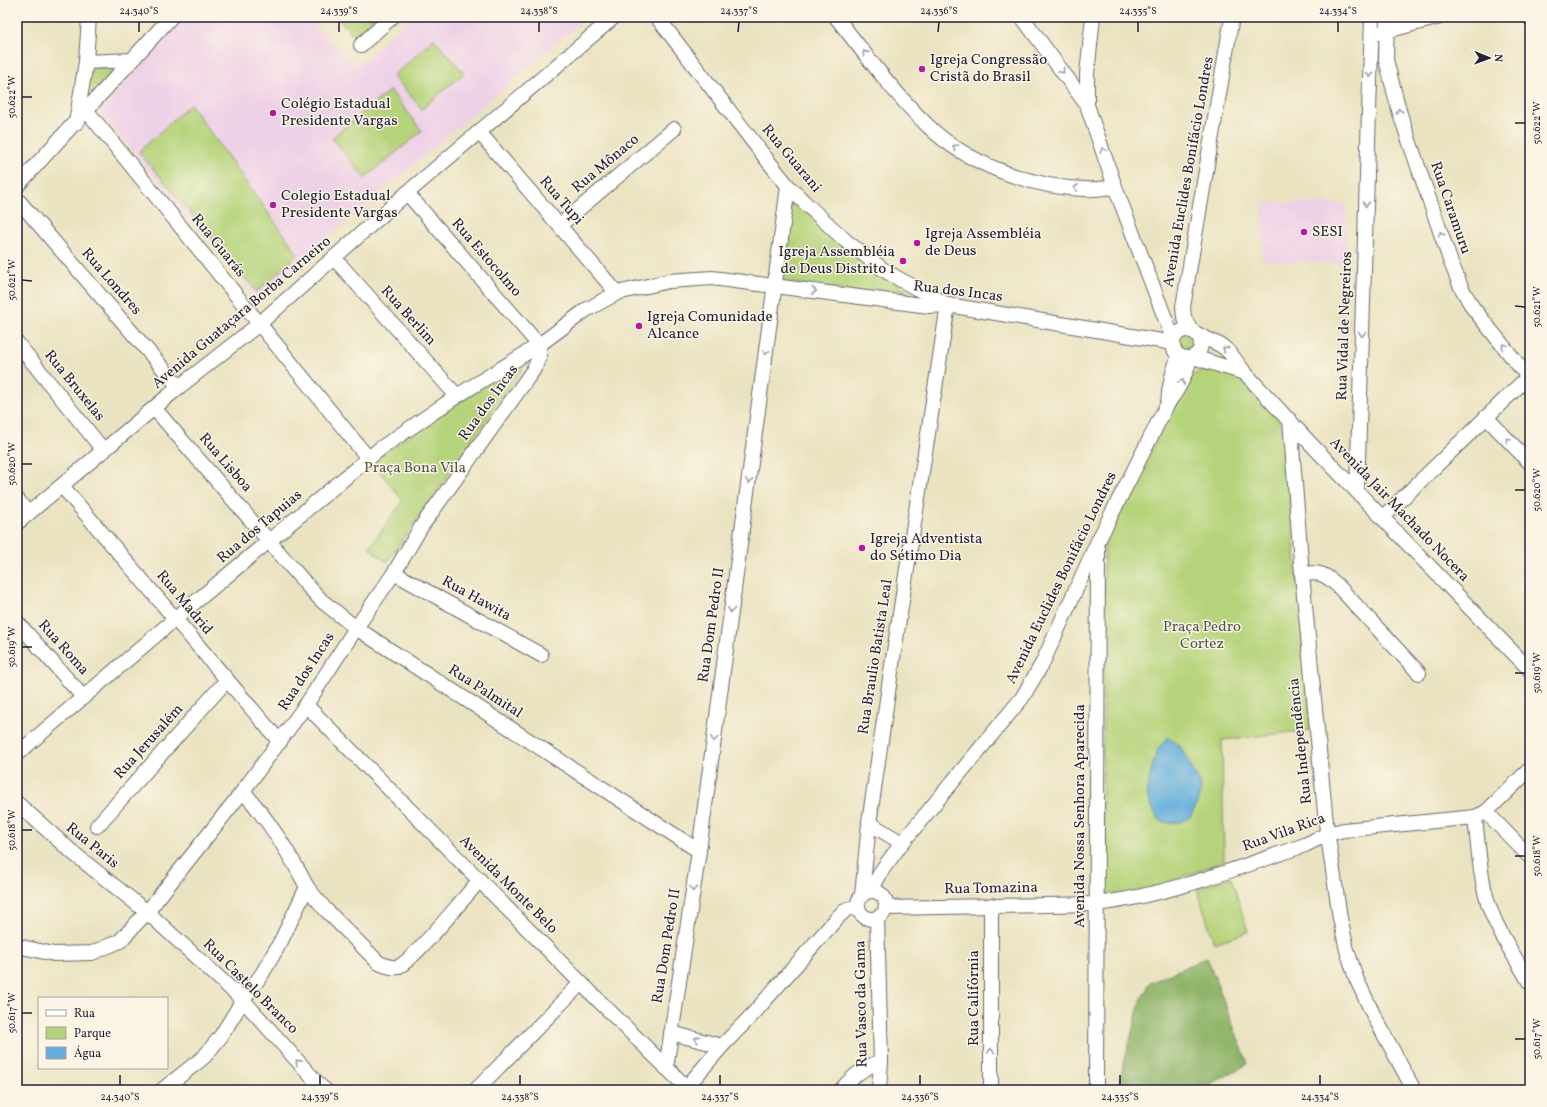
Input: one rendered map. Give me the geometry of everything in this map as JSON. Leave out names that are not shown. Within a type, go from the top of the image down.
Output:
[{"type":"street","points":[[76,123],[86,62],[89,17]]},
{"type":"street","points":[[17,186],[87,111],[171,17]]},
{"type":"street","points":[[361,45],[392,17]]},
{"type":"street","name":"Avenida Guataçara Borba Carneiro","points":[[17,523],[179,387],[258,324],[407,193],[614,17]]},
{"type":"street","name":"Rua Guarani","points":[[657,17],[788,186],[846,241],[884,270],[948,305]]},
{"type":"street","points":[[836,17],[895,90],[928,127],[956,148],[985,164],[1018,177],[1052,186],[1086,189],[1115,187]]},
{"type":"street","points":[[1022,17],[1087,105]]},
{"type":"street","points":[[1093,17],[1086,74],[1087,105],[1115,187],[1173,341],[1175,352],[1187,357],[1245,373]]},
{"type":"street","name":"Avenida Euclides Bonifácio Londres","points":[[1194,333],[1184,317],[1183,307],[1232,17]]},
{"type":"street","name":"Rua Vidal de Negreiros","points":[[1357,491],[1372,17]]},
{"type":"street","points":[[1371,36],[1386,24],[1440,17]]},
{"type":"street","name":"Rua Caramuru","points":[[1386,24],[1386,60],[1400,114],[1437,225],[1461,287],[1473,308],[1529,376]]},
{"type":"street","points":[[86,62],[133,60]]},
{"type":"street","name":"Rua Guarás","points":[[87,111],[368,458]]},
{"type":"street","name":"Rua Mônaco","points":[[560,225],[674,129]]},
{"type":"street","name":"Rua Tupi","points":[[479,132],[617,293]]},
{"type":"street","name":"Rua Dom Pedro II","points":[[666,1068],[699,851],[788,186]]},
{"type":"street","name":"Rua Estocolmo","points":[[407,193],[539,345]]},
{"type":"street","name":"Rua Londres","points":[[17,199],[179,387]]},
{"type":"street","name":"Rua Berlim","points":[[334,258],[457,396]]},
{"type":"street","name":"Rua dos Incas","points":[[17,946],[54,954],[92,953],[120,940],[147,912],[243,791],[306,705],[394,573],[421,527],[534,370],[540,355],[539,345],[586,310],[617,293],[669,281],[712,278],[929,306],[948,305],[1173,341]]},
{"type":"street","name":"Rua Braulio Batista Leal","points":[[864,898],[869,823],[948,305]]},
{"type":"street","points":[[1173,341],[1181,331],[1194,333],[1200,338],[1201,344],[1198,352],[1187,357]]},
{"type":"street","name":"Avenida Jair Machado Nocera","points":[[1194,333],[1222,346],[1236,360],[1245,373],[1308,441],[1530,670]]},
{"type":"street","name":"Rua Bruxelas","points":[[17,343],[104,451]]},
{"type":"street","name":"Rua dos Tapuias","points":[[17,754],[176,618],[368,458],[457,396],[539,345]]},
{"type":"street","name":"Avenida Euclides Bonifácio Londres","points":[[864,898],[902,843],[1022,698],[1042,664],[1098,541],[1168,403],[1169,385],[1173,369],[1187,357]]},
{"type":"street","points":[[1382,518],[1529,376]]},
{"type":"street","name":"Rua Lisboa","points":[[154,408],[270,541]]},
{"type":"street","points":[[1486,417],[1530,463]]},
{"type":"street","name":"Rua Independência","points":[[1290,420],[1302,574],[1327,834],[1346,950],[1356,978],[1373,1014],[1414,1090]]},
{"type":"street","name":"Rua Madrid","points":[[62,486],[176,618],[280,742]]},
{"type":"street","points":[[17,499],[28,514]]},
{"type":"street","name":"Rua Palmital","points":[[270,541],[322,601],[356,628],[699,851]]},
{"type":"street","name":"Avenida Nossa Senhora Aparecida","points":[[1096,1090],[1098,541]]},
{"type":"street","name":"Rua Hawita","points":[[394,573],[541,655]]},
{"type":"street","points":[[1302,574],[1318,573],[1327,576],[1419,673]]},
{"type":"street","name":"Rua Roma","points":[[17,622],[83,697]]},
{"type":"street","name":"Rua Jerusalém","points":[[97,826],[227,680]]},
{"type":"street","name":"Avenida Monte Belo","points":[[306,705],[685,1088]]},
{"type":"street","points":[[1530,769],[1481,815],[1480,866],[1486,896],[1495,921],[1530,983]]},
{"type":"street","points":[[243,791],[276,832],[307,887],[325,909],[379,963],[389,967],[398,967],[412,957],[480,880]]},
{"type":"street","name":"Rua Paris","points":[[17,804],[72,852],[147,912]]},
{"type":"street","points":[[1481,815],[1530,857]]},
{"type":"street","name":"Rua Vila Rica","points":[[1097,904],[1125,901],[1164,892],[1305,845],[1327,834],[1344,830],[1481,815]]},
{"type":"street","points":[[869,823],[902,843]]},
{"type":"street","points":[[162,1090],[204,1057],[221,1036],[243,1000],[262,974],[281,941],[307,887]]},
{"type":"street","points":[[685,1088],[753,1014],[838,916],[864,898],[878,892],[883,896],[886,902],[881,913],[871,919],[865,917],[861,913],[864,898]]},
{"type":"street","name":"Rua Tomazina","points":[[881,913],[992,905],[1097,904]]},
{"type":"street","name":"Rua Califórnia","points":[[991,1090],[992,905]]},
{"type":"street","name":"Rua Castelo Branco","points":[[147,912],[243,1000],[325,1090]]},
{"type":"street","name":"Rua Vasco da Gama","points":[[879,1090],[881,1061],[881,913]]},
{"type":"street","points":[[476,1090],[581,983]]},
{"type":"street","points":[[671,1033],[722,1046]]},
{"type":"street","points":[[841,1090],[854,1076],[881,1061]]},
{"type":"shaded area","name":"Colegio Estadual Presidente Vargas","points":[[186,17],[307,17],[357,67],[411,17],[587,17],[257,298],[99,111]]},
{"type":"shaded area","name":"SESI","points":[[1263,202],[1347,204],[1345,263],[1262,261]]},
{"type":"green space","points":[[336,17],[375,17],[356,37]]},
{"type":"green space","points":[[434,39],[464,73],[422,109],[393,76]]},
{"type":"green space","points":[[125,64],[81,111],[88,68]]},
{"type":"green space","points":[[390,90],[422,131],[365,178],[332,138]]},
{"type":"green space","points":[[190,104],[298,254],[257,292],[139,152]]},
{"type":"green space","points":[[792,198],[894,282],[920,301],[777,281]]},
{"type":"green space","points":[[1186,333],[1194,336],[1197,344],[1194,352],[1186,355],[1178,352],[1175,344],[1178,336]]},
{"type":"green space","name":"Praça Bona Vila","points":[[532,355],[387,562],[369,548],[403,501],[371,461]]},
{"type":"green space","name":"Praça Pedro Cortez","points":[[1216,369],[1239,377],[1255,389],[1267,402],[1277,417],[1284,432],[1311,730],[1222,740],[1224,861],[1156,887],[1124,894],[1102,894],[1104,545],[1186,379],[1200,372]]},
{"type":"green space","points":[[1231,877],[1248,932],[1214,943],[1197,888]]},
{"type":"green space","points":[[1207,957],[1248,1064],[1200,1090],[1117,1090],[1140,1002],[1150,983]]},
{"type":"water","points":[[1168,737],[1179,745],[1198,779],[1201,790],[1196,806],[1190,817],[1181,822],[1172,823],[1162,822],[1157,818],[1148,798],[1147,791],[1153,763],[1158,749]]},
{"type":"place","name":"Igreja Congressão Cristã do Brasil","points":[[922,69]]},
{"type":"place","name":"Colégio Estadual Presidente Vargas","points":[[273,113]]},
{"type":"place","name":"Colegio Estadual Presidente Vargas","points":[[273,205]]},
{"type":"place","name":"SESI","points":[[1304,232]]},
{"type":"place","name":"Igreja Assembléia de Deus","points":[[917,243]]},
{"type":"place","name":"Igreja Assembléia de Deus Distrito 1","points":[[903,261]]},
{"type":"place","name":"Igreja Comunidade Alcance","points":[[639,326]]},
{"type":"place","name":"Igreja Adventista do Sétimo Dia","points":[[862,548]]}]
